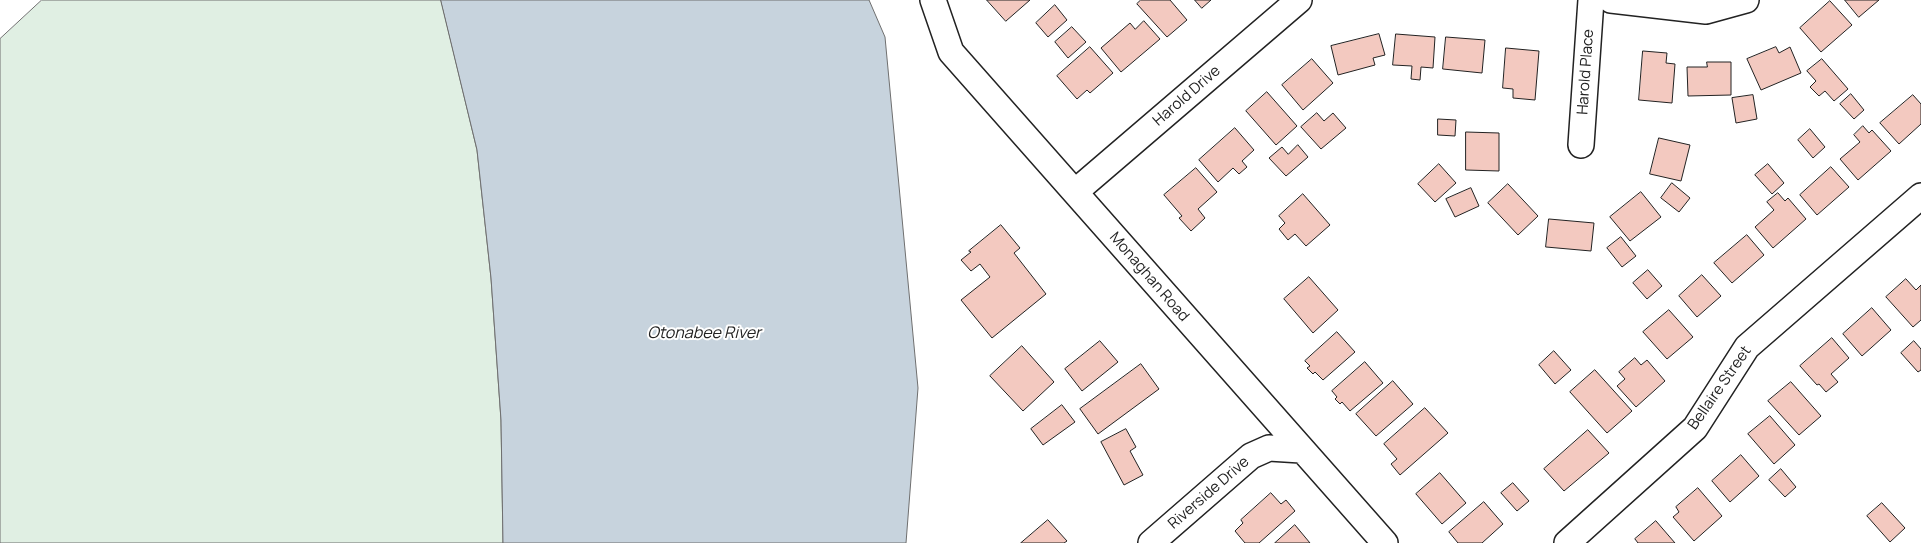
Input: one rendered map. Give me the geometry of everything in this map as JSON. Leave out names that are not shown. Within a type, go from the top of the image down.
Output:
[{"type":"street","name":"Monaghan Road","points":[[933,0],[951,52],[1384,543]]},
{"type":"street","name":"Harold Drive","points":[[1075,192],[1299,0]]},
{"type":"street","name":"Harold Place","points":[[1581,145],[1591,0]]},
{"type":"street","points":[[1611,0],[1706,11],[1746,0]]},
{"type":"street","name":"Bellaire Street","points":[[1567,543],[1695,428],[1747,347],[1921,196]]},
{"type":"street","name":"Riverside Drive","points":[[1151,543],[1250,456],[1269,448],[1301,450]]},
{"type":"green space","points":[[42,0],[441,0],[477,150],[491,278],[501,420],[503,543],[0,543],[0,39]]},
{"type":"water","name":"Otonabee River","points":[[441,0],[869,0],[885,37],[918,388],[906,543],[503,543],[501,420],[491,278],[477,150]]},
{"type":"building","points":[[987,0],[1030,0],[1006,21]]},
{"type":"building","points":[[1141,0],[1170,0],[1187,20],[1167,37],[1137,4]]},
{"type":"building","points":[[1195,0],[1211,0],[1202,8]]},
{"type":"building","points":[[1845,0],[1879,0],[1859,17]]},
{"type":"building","points":[[1830,1],[1852,25],[1821,52],[1800,28]]},
{"type":"building","points":[[1055,5],[1067,20],[1048,37],[1036,23]]},
{"type":"building","points":[[1144,21],[1160,39],[1121,72],[1101,48],[1130,23],[1135,29]]},
{"type":"building","points":[[1072,27],[1086,42],[1068,58],[1055,42]]},
{"type":"building","points":[[1379,34],[1385,55],[1373,58],[1375,65],[1338,75],[1331,46]]},
{"type":"building","points":[[1396,34],[1435,37],[1433,68],[1421,67],[1420,80],[1411,79],[1412,66],[1393,65]]},
{"type":"building","points":[[1446,37],[1485,40],[1482,73],[1443,69]]},
{"type":"building","points":[[1090,47],[1113,73],[1090,93],[1087,90],[1077,99],[1057,76]]},
{"type":"building","points":[[1776,47],[1779,53],[1790,47],[1801,73],[1761,90],[1747,59]]},
{"type":"building","points":[[1506,48],[1539,51],[1535,100],[1513,98],[1513,89],[1503,88]]},
{"type":"building","points":[[1643,51],[1667,53],[1666,63],[1675,64],[1672,103],[1639,100]]},
{"type":"building","points":[[1312,59],[1333,83],[1303,110],[1282,85]]},
{"type":"building","points":[[1822,59],[1848,89],[1834,101],[1825,91],[1819,96],[1810,87],[1816,81],[1807,71]]},
{"type":"building","points":[[1707,62],[1731,62],[1731,95],[1688,96],[1687,67],[1707,67]]},
{"type":"building","points":[[1267,92],[1297,126],[1276,145],[1246,111]]},
{"type":"building","points":[[1851,94],[1864,110],[1854,119],[1840,104]]},
{"type":"building","points":[[1753,95],[1757,119],[1736,123],[1732,98]]},
{"type":"building","points":[[1913,95],[1921,104],[1921,124],[1899,144],[1880,123]]},
{"type":"building","points":[[1317,113],[1324,121],[1333,113],[1346,128],[1321,149],[1301,127]]},
{"type":"building","points":[[1438,119],[1456,120],[1455,136],[1438,135]]},
{"type":"building","points":[[1863,126],[1869,133],[1872,130],[1891,151],[1858,180],[1840,159],[1860,142],[1854,135]]},
{"type":"building","points":[[1235,128],[1254,150],[1242,161],[1247,167],[1239,174],[1233,168],[1218,182],[1199,160]]},
{"type":"building","points":[[1810,129],[1825,147],[1813,158],[1798,140]]},
{"type":"building","points":[[1466,132],[1499,133],[1499,171],[1466,170]]},
{"type":"building","points":[[1659,138],[1690,145],[1681,181],[1650,174]]},
{"type":"building","points":[[1298,145],[1308,157],[1286,176],[1269,158],[1282,147],[1288,154]]},
{"type":"building","points":[[1439,164],[1456,183],[1435,202],[1418,184]]},
{"type":"building","points":[[1768,164],[1784,183],[1772,194],[1755,175]]},
{"type":"building","points":[[1831,167],[1849,187],[1817,215],[1800,195]]},
{"type":"building","points":[[1196,168],[1217,192],[1198,209],[1205,218],[1191,231],[1179,218],[1182,216],[1164,195]]},
{"type":"building","points":[[1672,183],[1690,198],[1679,212],[1661,198]]},
{"type":"building","points":[[1508,184],[1538,216],[1518,235],[1488,203]]},
{"type":"building","points":[[1471,188],[1479,206],[1455,217],[1446,199]]},
{"type":"building","points":[[1641,192],[1661,217],[1630,241],[1610,217]]},
{"type":"building","points":[[1778,193],[1785,201],[1788,198],[1806,219],[1773,248],[1755,227],[1774,210],[1767,202]]},
{"type":"building","points":[[1303,194],[1330,225],[1306,246],[1295,234],[1288,240],[1279,229],[1285,223],[1279,216]]},
{"type":"building","points":[[1549,219],[1594,223],[1591,251],[1546,247]]},
{"type":"building","points":[[1001,225],[1020,248],[1014,253],[1046,294],[992,338],[961,300],[990,277],[980,264],[971,271],[961,260],[971,252],[969,251]]},
{"type":"building","points":[[1747,235],[1764,255],[1732,283],[1714,263]]},
{"type":"building","points":[[1621,237],[1636,256],[1622,267],[1607,248]]},
{"type":"building","points":[[1648,270],[1662,286],[1647,299],[1633,283]]},
{"type":"building","points":[[1702,275],[1721,296],[1697,317],[1679,296]]},
{"type":"building","points":[[1309,277],[1338,310],[1313,333],[1284,299]]},
{"type":"building","points":[[1906,279],[1916,290],[1921,285],[1921,320],[1913,327],[1886,297]]},
{"type":"building","points":[[1872,308],[1891,330],[1862,356],[1843,334]]},
{"type":"building","points":[[1669,310],[1693,337],[1667,359],[1643,332]]},
{"type":"building","points":[[1337,332],[1355,352],[1323,380],[1315,372],[1313,374],[1307,368],[1310,366],[1305,361]]},
{"type":"building","points":[[1832,338],[1849,358],[1831,374],[1838,382],[1826,392],[1800,366]]},
{"type":"building","points":[[1100,341],[1118,362],[1082,391],[1065,369]]},
{"type":"building","points":[[1914,341],[1921,349],[1921,370],[1918,372],[1901,353]]},
{"type":"building","points":[[1022,346],[1054,382],[1023,411],[990,376]]},
{"type":"building","points":[[1554,351],[1571,370],[1555,384],[1539,365]]},
{"type":"building","points":[[1635,358],[1641,365],[1647,360],[1665,381],[1636,407],[1617,386],[1625,379],[1619,372]]},
{"type":"building","points":[[1365,362],[1383,383],[1350,411],[1342,402],[1340,404],[1335,399],[1337,397],[1332,391]]},
{"type":"building","points":[[1141,364],[1159,389],[1098,434],[1080,409]]},
{"type":"building","points":[[1595,370],[1632,411],[1607,433],[1570,392]]},
{"type":"building","points":[[1393,381],[1413,404],[1376,436],[1356,414]]},
{"type":"building","points":[[1791,382],[1821,416],[1799,435],[1768,401]]},
{"type":"building","points":[[1062,405],[1075,422],[1043,445],[1031,429]]},
{"type":"building","points":[[1425,408],[1448,433],[1400,475],[1391,464],[1397,459],[1384,444]]},
{"type":"building","points":[[1770,416],[1795,445],[1774,464],[1748,434]]},
{"type":"building","points":[[1126,429],[1136,447],[1130,451],[1143,475],[1124,485],[1101,442]]},
{"type":"building","points":[[1588,430],[1609,453],[1564,491],[1544,469]]},
{"type":"building","points":[[1741,455],[1759,476],[1730,502],[1712,481]]},
{"type":"building","points":[[1781,469],[1796,487],[1785,497],[1769,480]]},
{"type":"building","points":[[1440,473],[1466,503],[1442,524],[1416,494]]},
{"type":"building","points":[[1513,483],[1529,501],[1517,511],[1501,493]]},
{"type":"building","points":[[1698,488],[1722,516],[1694,541],[1673,517],[1679,512],[1676,507]]},
{"type":"building","points":[[1271,493],[1281,504],[1286,500],[1295,511],[1259,543],[1245,543],[1235,531],[1243,523],[1241,520]]},
{"type":"building","points":[[1484,502],[1503,524],[1482,543],[1458,543],[1449,532]]},
{"type":"building","points":[[1882,503],[1905,528],[1890,542],[1867,516]]},
{"type":"building","points":[[1048,520],[1067,541],[1064,543],[1021,543]]},
{"type":"building","points":[[1656,521],[1675,543],[1638,543],[1635,539]]},
{"type":"building","points":[[1295,525],[1310,543],[1275,543]]}]
